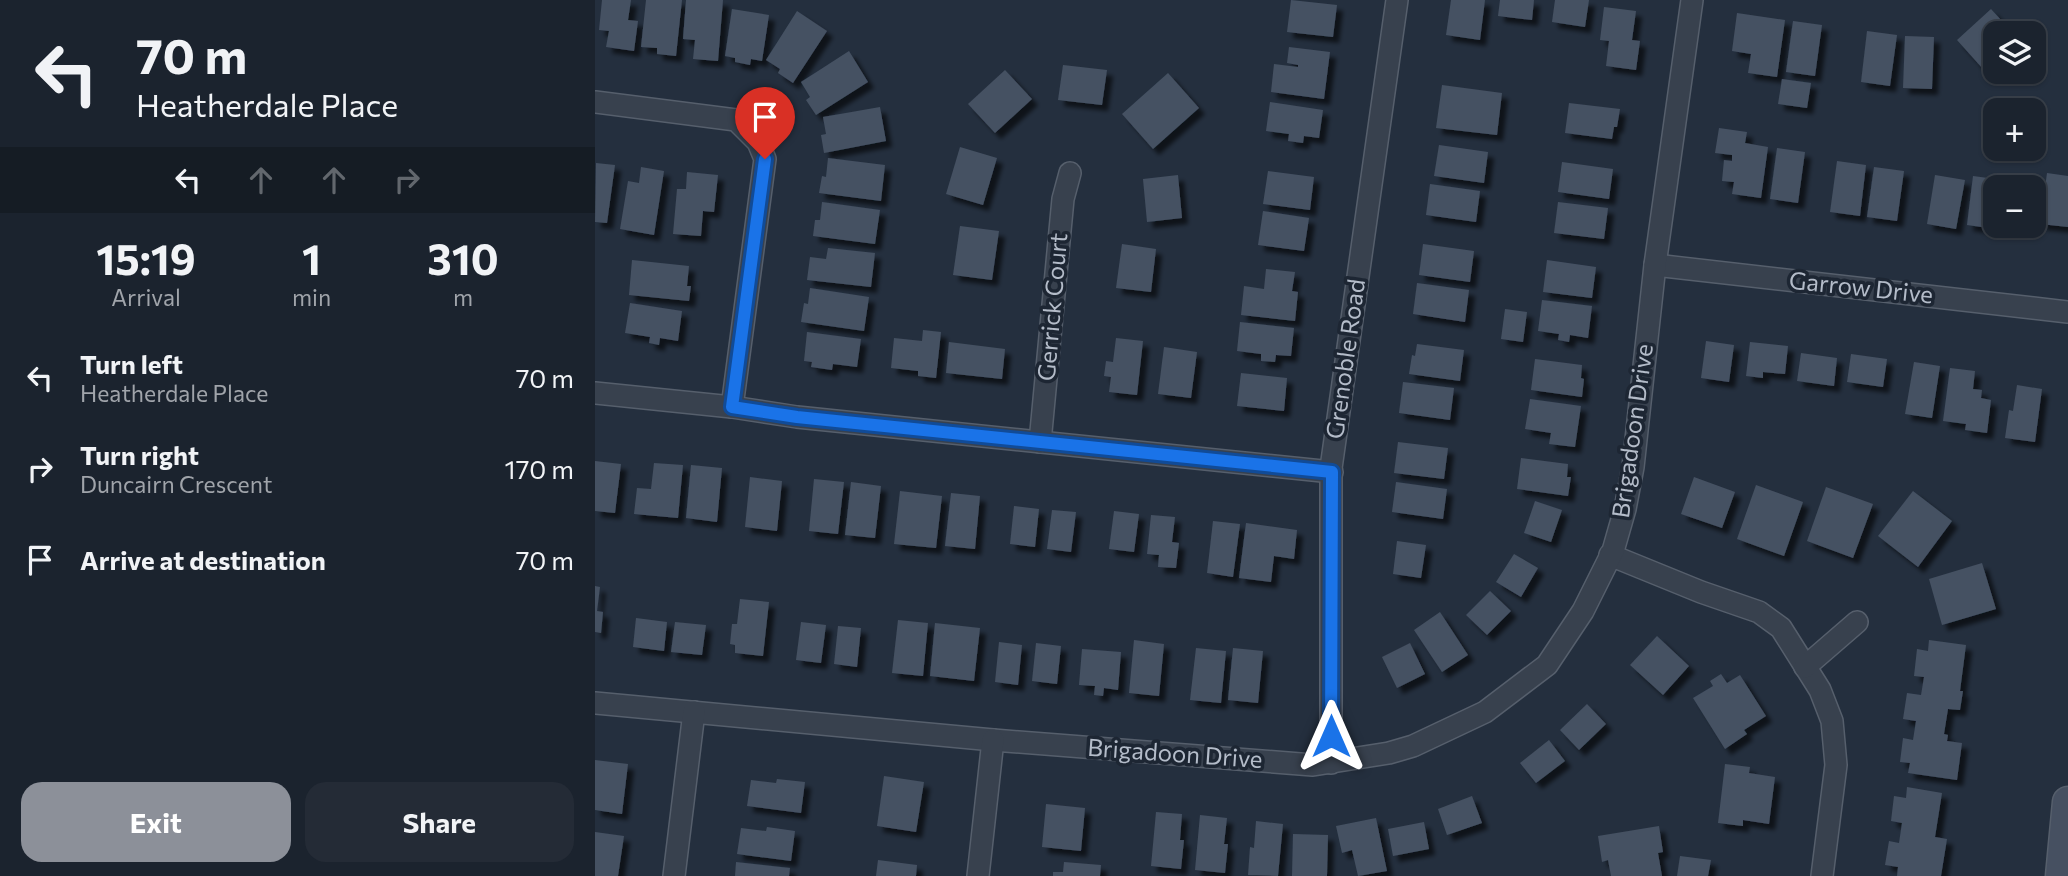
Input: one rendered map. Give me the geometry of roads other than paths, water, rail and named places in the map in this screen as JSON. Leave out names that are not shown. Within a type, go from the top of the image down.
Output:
[{"type":"main road","points":[[2061,876],[2068,802]]},
{"type":"street","name":"Grenoble Road","points":[[1331,763],[1332,472],[1397,0]]},
{"type":"street","name":"Brigadoon Drive","points":[[595,703],[993,740],[1313,765],[1388,753],[1413,746],[1485,712],[1547,665],[1583,611],[1610,555],[1625,509],[1633,467],[1655,265],[1692,0]]},
{"type":"street","points":[[595,102],[736,120],[758,142],[765,159],[732,407]]},
{"type":"street","name":"Gerrick Court","points":[[1040,442],[1063,199],[1070,173]]},
{"type":"street","name":"Garrow Drive","points":[[1655,265],[2068,312]]},
{"type":"street","points":[[595,393],[732,407],[797,417],[1332,472]]},
{"type":"street","points":[[1610,555],[1759,612],[1781,628],[1820,690],[1832,721],[1836,765],[1822,876]]},
{"type":"street","points":[[1805,667],[1857,622]]},
{"type":"street","points":[[674,876],[694,712]]},
{"type":"street","points":[[978,876],[993,740]]}]
